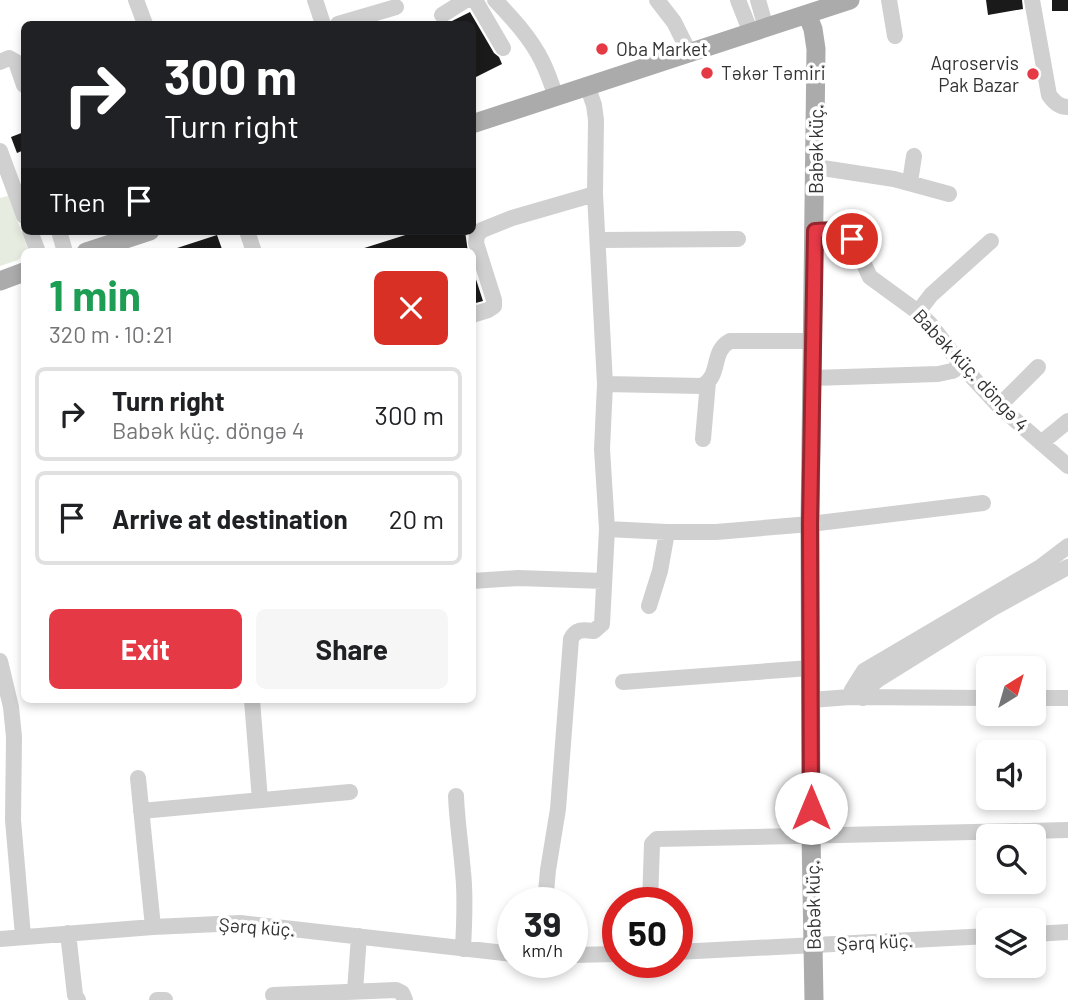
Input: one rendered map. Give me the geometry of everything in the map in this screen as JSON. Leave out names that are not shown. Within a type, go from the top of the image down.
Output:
[{"type":"main road","points":[[476,123],[850,0]]},
{"type":"main road","name":"Babək küç.","points":[[807,14],[816,49],[810,524],[814,1000]]},
{"type":"main road","points":[[98,248],[138,235]]},
{"type":"main road","points":[[0,281],[21,273]]},
{"type":"street","points":[[136,0],[144,21]]},
{"type":"street","points":[[315,0],[322,21]]},
{"type":"street","points":[[442,15],[466,0]]},
{"type":"street","points":[[475,0],[503,48]]},
{"type":"street","points":[[495,0],[532,44],[542,60],[556,97]]},
{"type":"street","points":[[657,0],[674,22],[690,54]]},
{"type":"street","points":[[738,0],[758,31]]},
{"type":"street","points":[[758,0],[758,31]]},
{"type":"street","points":[[889,0],[895,36]]},
{"type":"street","points":[[1032,0],[1049,95],[1054,103],[1068,107]]},
{"type":"street","points":[[348,21],[396,7]]},
{"type":"street","points":[[0,62],[9,58],[16,62],[21,76]]},
{"type":"street","points":[[546,887],[558,809],[571,639],[573,633],[578,630],[594,631],[602,624],[607,529],[602,449],[605,384],[596,194],[596,120],[594,105],[587,88]]},
{"type":"street","points":[[0,151],[21,208]]},
{"type":"street","points":[[911,182],[914,156]]},
{"type":"street","points":[[816,167],[911,182],[949,194]]},
{"type":"street","points":[[476,314],[494,306],[476,243],[477,235],[482,230],[512,218],[596,194]]},
{"type":"street","name":"Babək küç. döngə 4","points":[[815,231],[837,230],[846,233],[852,239],[870,277],[918,312],[999,407],[1068,466]]},
{"type":"street","points":[[598,240],[738,239]]},
{"type":"street","points":[[918,312],[931,295],[991,241]]},
{"type":"street","points":[[605,384],[702,386],[713,376],[719,350],[730,341],[813,341]]},
{"type":"street","points":[[813,378],[938,374],[962,366]]},
{"type":"street","points":[[999,407],[1038,366]]},
{"type":"street","points":[[703,439],[708,382]]},
{"type":"street","points":[[1041,443],[1068,421]]},
{"type":"street","points":[[607,529],[667,533],[716,532],[810,524],[983,503]]},
{"type":"street","points":[[649,606],[667,533]]},
{"type":"street","points":[[857,697],[852,690],[864,671],[1038,568],[1068,546]]},
{"type":"street","points":[[857,697],[879,679],[993,608],[1068,567]]},
{"type":"street","points":[[476,581],[518,578],[604,581]]},
{"type":"street","points":[[0,661],[14,737],[7,852],[23,936]]},
{"type":"street","points":[[623,682],[810,668]]},
{"type":"street","points":[[811,701],[857,697],[976,698]]},
{"type":"street","points":[[1046,698],[1068,698]]},
{"type":"street","points":[[253,703],[260,800]]},
{"type":"street","points":[[138,778],[153,927]]},
{"type":"street","points":[[141,811],[350,792]]},
{"type":"street","points":[[456,796],[463,872],[463,949]]},
{"type":"street","points":[[651,887],[652,844],[657,839],[1068,830]]},
{"type":"street","name":"Şərq küç.","points":[[0,939],[240,923],[497,952]]},
{"type":"street","points":[[1046,933],[1068,932]]},
{"type":"street","points":[[68,933],[75,995],[78,1000]]},
{"type":"street","points":[[355,991],[359,936]]},
{"type":"street","name":"Şərq küç.","points":[[693,951],[976,937]]},
{"type":"street","points":[[272,995],[396,990],[402,993],[405,1000]]},
{"type":"street","points":[[157,1000],[165,999]]},
{"type":"shaded area","points":[[8,196],[28,248],[21,248],[21,257],[18,260],[0,266],[0,198]]},
{"type":"building","points":[[986,0],[1022,0],[1023,9],[988,15]]},
{"type":"building","points":[[1052,0],[1068,0],[1068,11],[1052,11]]},
{"type":"building","points":[[470,12],[475,21],[452,21]]},
{"type":"building","points":[[476,22],[499,57],[502,64],[476,77]]},
{"type":"building","points":[[21,133],[21,151],[17,153],[11,137]]},
{"type":"building","points":[[217,235],[222,248],[177,248]]},
{"type":"building","points":[[405,235],[466,235],[467,248],[364,248]]},
{"type":"building","points":[[476,279],[483,301],[476,303]]},
{"type":"place","name":"Oba Market","points":[[602,49]]},
{"type":"place","name":"Təkər Təmiri","points":[[707,73]]},
{"type":"place","name":"Aqroservis Pak Bazar","points":[[1033,74]]},
{"type":"route","points":[[811,808],[810,524],[815,231],[837,230],[852,239]]}]
